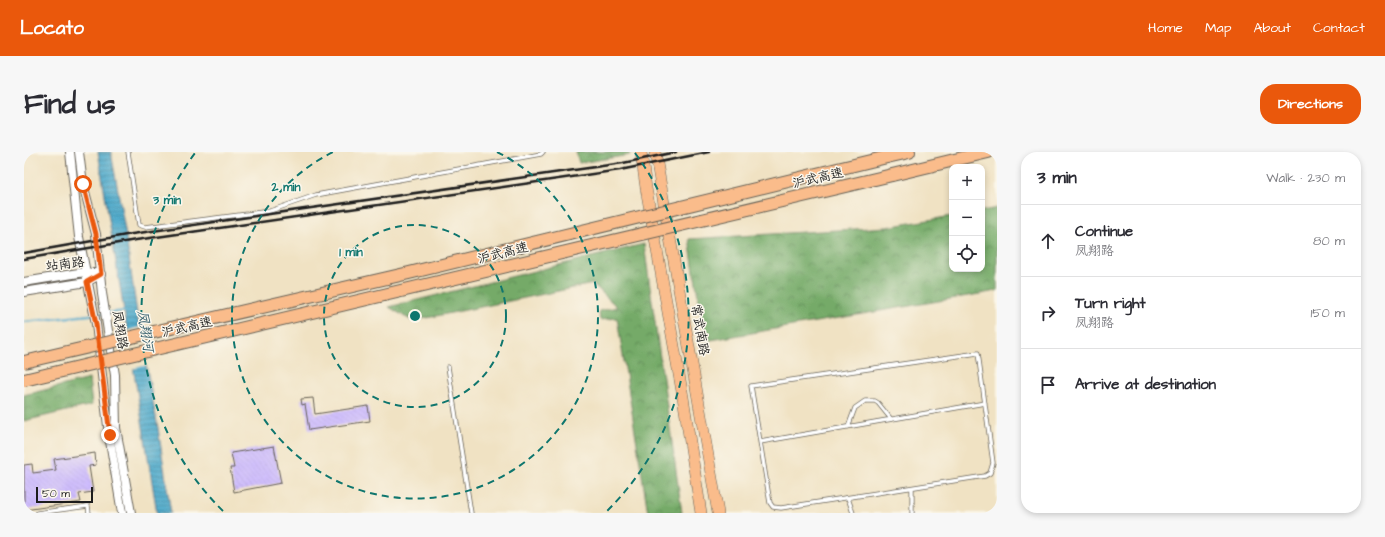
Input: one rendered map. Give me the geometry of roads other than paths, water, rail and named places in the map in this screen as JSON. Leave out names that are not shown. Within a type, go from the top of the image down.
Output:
[{"type":"highway","points":[[887,157],[904,152]]},
{"type":"highway","name":"沪武高速","points":[[24,362],[409,273],[909,152]]},
{"type":"highway","name":"沪武高速","points":[[24,380],[988,152]]},
{"type":"main road","points":[[640,152],[701,513]]},
{"type":"main road","name":"常武南路","points":[[655,152],[718,513]]},
{"type":"street","name":"凤翔路","points":[[70,152],[74,195],[85,272],[96,324],[110,435],[122,513]]},
{"type":"street","name":"凤翔路","points":[[79,152],[83,184],[96,234],[102,293],[115,375],[116,428],[131,513]]},
{"type":"street","name":"站南路","points":[[24,282],[85,272],[101,274]]},
{"type":"street","name":"站南路","points":[[24,292],[87,282],[101,274]]},
{"type":"lane","points":[[128,152],[139,225],[146,227],[270,211],[316,195],[540,154],[543,152]]},
{"type":"lane","points":[[978,353],[985,403],[993,464],[990,473],[985,476],[781,508],[773,507],[770,503],[751,386],[978,353]]},
{"type":"lane","points":[[448,367],[471,513]]},
{"type":"lane","points":[[848,427],[855,408],[860,403],[865,401],[875,401],[878,403],[892,419]]},
{"type":"lane","points":[[760,442],[985,403]]},
{"type":"lane","points":[[912,488],[912,513]]},
{"type":"lane","points":[[848,498],[853,513]]},
{"type":"lane","points":[[36,513],[88,506],[89,513]]},
{"type":"water","points":[[98,152],[111,152],[171,513],[157,513]]},
{"type":"waterway","points":[[24,322],[126,311]]},
{"type":"railway","points":[[24,253],[132,234],[623,163],[676,152]]},
{"type":"railway","points":[[24,259],[136,240],[620,170],[709,152]]},
{"type":"water label","name":"凤翔河","points":[[145,331]]}]
